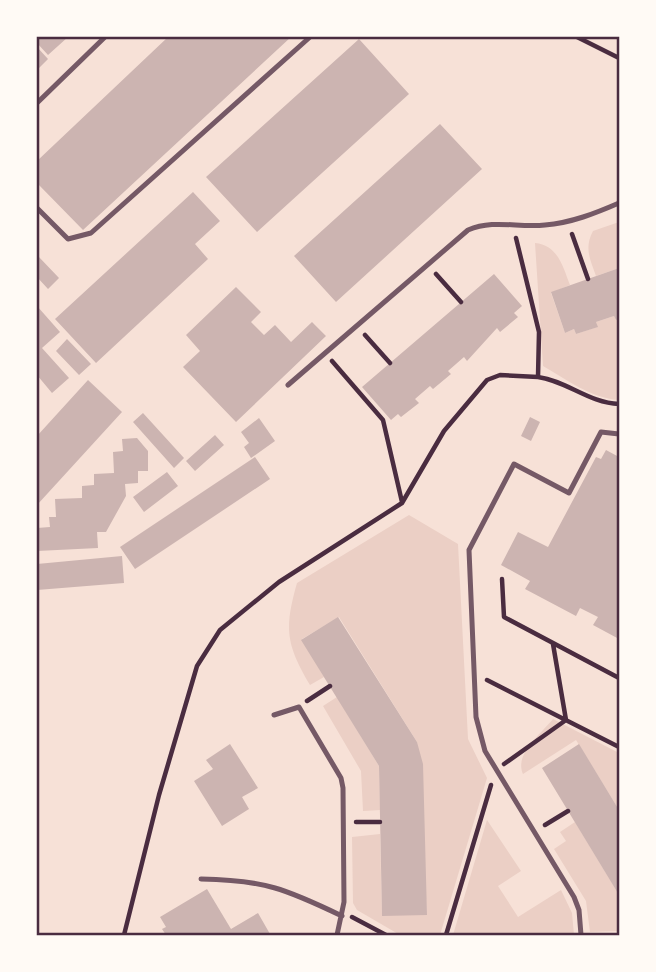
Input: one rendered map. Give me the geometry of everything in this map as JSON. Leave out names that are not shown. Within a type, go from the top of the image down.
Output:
[{"type":"lane","points":[[37,103],[105,37]]},
{"type":"lane","points":[[37,208],[68,239],[91,233],[310,37]]},
{"type":"lane","points":[[288,384],[468,230],[483,224],[542,226],[568,221],[619,203]]},
{"type":"lane","points":[[580,935],[579,909],[574,897],[496,770],[478,734],[469,550],[514,464],[569,493],[601,432],[619,434]]},
{"type":"lane","points":[[274,715],[299,707],[341,778],[345,916],[337,935]]},
{"type":"lane","points":[[201,879],[246,880],[269,884],[345,916]]},
{"type":"path","points":[[577,37],[619,58]]},
{"type":"path","points":[[568,221],[588,279]]},
{"type":"path","points":[[513,224],[538,332],[538,377]]},
{"type":"path","points":[[428,265],[461,302]]},
{"type":"path","points":[[357,325],[390,363]]},
{"type":"path","points":[[325,353],[383,420],[402,503]]},
{"type":"path","points":[[124,935],[159,795],[197,666],[206,648],[220,630],[279,582],[402,503],[444,431],[481,386],[500,375],[550,378],[586,397],[619,404]]},
{"type":"path","points":[[502,579],[504,617],[619,678]]},
{"type":"path","points":[[553,644],[566,720]]},
{"type":"path","points":[[474,673],[619,746]]},
{"type":"path","points":[[299,707],[330,686]]},
{"type":"path","points":[[446,935],[496,770],[566,720]]},
{"type":"path","points":[[534,831],[568,811]]},
{"type":"path","points":[[343,822],[380,822]]},
{"type":"path","points":[[345,916],[386,935]]},
{"type":"shaded area","points":[[619,222],[619,268],[596,276],[589,254],[590,237],[593,231]]},
{"type":"shaded area","points":[[535,243],[554,252],[570,285],[551,293],[565,333],[574,329],[576,334],[597,327],[596,322],[614,316],[616,320],[619,319],[619,400],[589,392],[543,366]]},
{"type":"shaded area","points":[[409,515],[458,544],[468,739],[487,778],[440,935],[400,935],[357,910],[353,903],[352,837],[380,834],[382,915],[427,915],[417,742],[339,617],[302,639],[324,677],[310,685],[292,647],[289,625],[297,583]]},
{"type":"shaded area","points":[[337,697],[379,766],[380,810],[363,811],[361,771],[323,706]]},
{"type":"shaded area","points":[[553,719],[619,753],[619,810],[576,740],[523,774],[521,767],[525,752]]},
{"type":"shaded area","points":[[487,820],[521,871],[498,886],[518,917],[561,890],[572,913],[574,935],[453,935]]},
{"type":"shaded area","points":[[575,822],[618,893],[619,931],[590,932],[586,901],[554,849],[566,841],[560,832]]},
{"type":"building","points":[[37,37],[68,37],[48,55],[37,43]]},
{"type":"building","points":[[168,37],[291,37],[83,230],[37,183],[37,161]]},
{"type":"building","points":[[359,39],[409,94],[257,232],[206,177]]},
{"type":"building","points":[[37,47],[48,59],[37,70]]},
{"type":"building","points":[[440,124],[482,169],[336,302],[294,256]]},
{"type":"building","points":[[193,192],[220,221],[195,244],[208,259],[96,363],[55,319]]},
{"type":"building","points":[[38,256],[59,278],[48,289],[37,277]]},
{"type":"building","points":[[619,268],[619,319],[616,320],[614,316],[596,322],[598,327],[576,334],[574,329],[565,333],[551,292]]},
{"type":"building","points":[[494,274],[522,306],[514,313],[518,317],[500,332],[497,328],[467,361],[464,357],[448,371],[451,374],[433,389],[430,386],[415,399],[419,403],[401,417],[398,414],[391,420],[362,387]]},
{"type":"building","points":[[236,287],[261,312],[251,322],[264,335],[275,325],[291,342],[312,322],[326,336],[236,422],[183,367],[200,351],[186,335]]},
{"type":"building","points":[[37,306],[60,332],[42,348],[69,378],[52,393],[37,375]]},
{"type":"building","points":[[67,339],[91,364],[79,375],[56,351]]},
{"type":"building","points":[[88,380],[122,412],[37,505],[37,436]]},
{"type":"building","points":[[143,413],[184,458],[174,468],[133,422]]},
{"type":"building","points":[[530,417],[540,422],[531,441],[521,436]]},
{"type":"building","points":[[259,418],[275,441],[251,458],[244,447],[249,443],[241,432]]},
{"type":"building","points":[[215,435],[224,445],[195,471],[186,461]]},
{"type":"building","points":[[137,438],[148,451],[148,471],[138,471],[138,483],[125,484],[126,496],[106,532],[97,532],[98,548],[37,551],[37,528],[50,527],[49,517],[56,517],[55,499],[82,498],[82,486],[94,485],[94,474],[114,473],[113,452],[123,451],[122,439]]},
{"type":"building","points":[[606,450],[619,457],[619,639],[593,625],[598,617],[580,608],[576,616],[525,589],[530,581],[501,565],[518,532],[548,547],[596,457],[601,459]]},
{"type":"building","points":[[255,457],[270,479],[135,569],[120,547]]},
{"type":"building","points":[[167,472],[178,486],[144,512],[133,497]]},
{"type":"building","points":[[122,556],[124,583],[37,590],[37,564]]},
{"type":"building","points":[[338,617],[417,742],[423,764],[427,915],[382,916],[379,766],[301,640]]},
{"type":"building","points":[[230,744],[258,788],[242,797],[249,809],[222,826],[194,781],[213,769],[206,760]]},
{"type":"building","points":[[579,744],[619,810],[619,895],[542,768]]},
{"type":"building","points":[[207,889],[231,929],[258,913],[270,934],[166,935],[162,929],[166,927],[160,917]]}]
